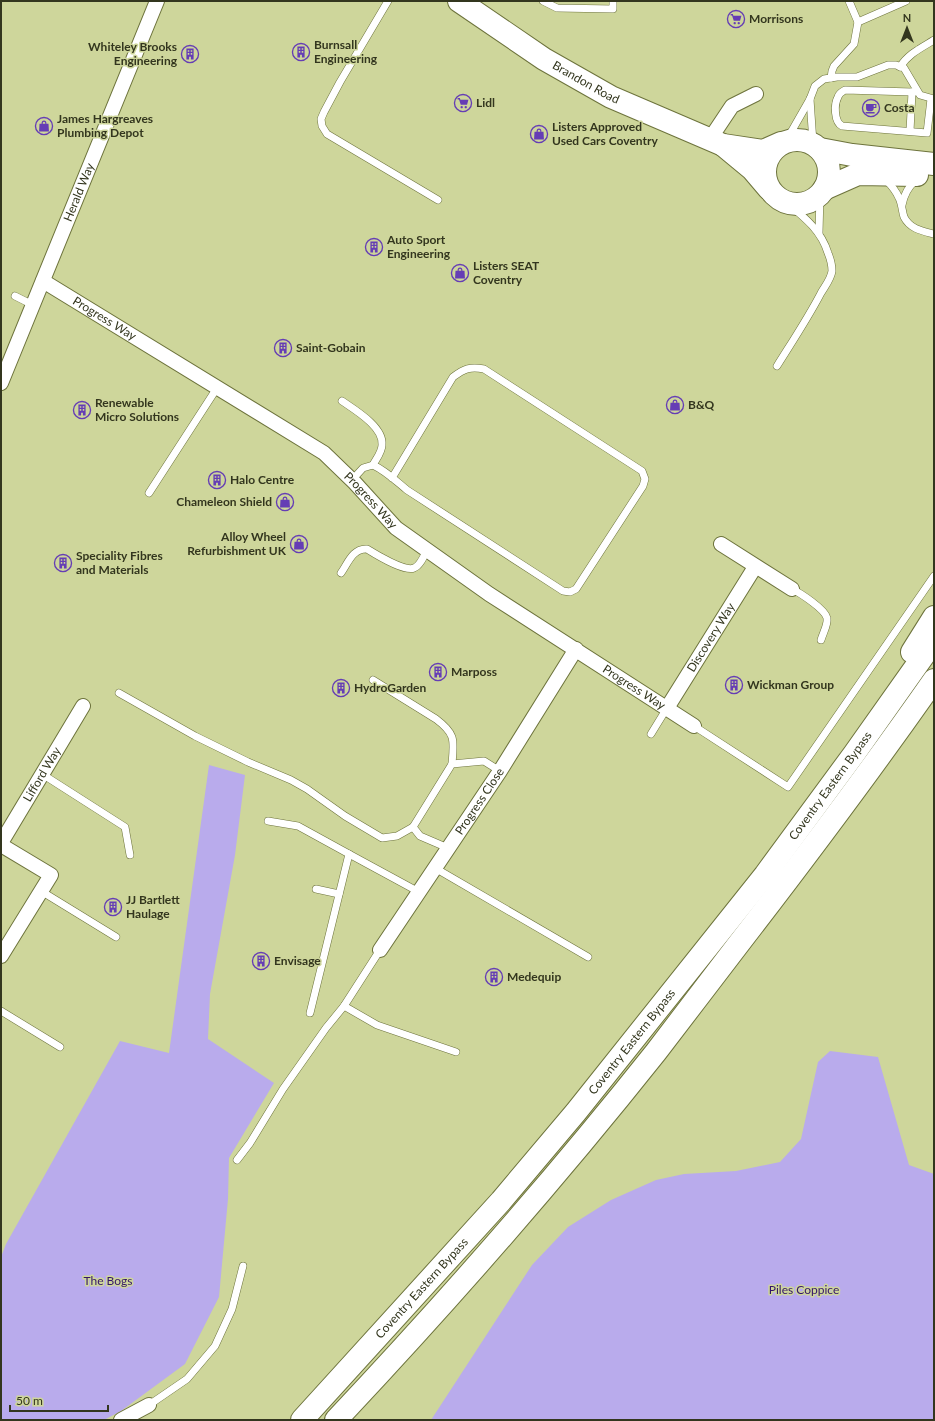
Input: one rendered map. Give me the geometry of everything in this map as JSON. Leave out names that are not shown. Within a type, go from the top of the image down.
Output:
[{"type":"main road","name":"Brandon Road","points":[[459,1],[544,59],[611,97],[717,142],[763,151],[783,142]]},
{"type":"main road","points":[[799,140],[852,155],[931,171],[858,174],[822,192],[809,202],[801,204],[786,202],[778,198],[769,189],[764,176],[765,163],[771,152],[783,142],[799,140]]},
{"type":"main road","name":"Brandon Road","points":[[717,142],[752,170],[769,189]]},
{"type":"main road","points":[[816,146],[825,157],[829,166],[828,179],[822,192]]},
{"type":"main road","points":[[765,875],[817,784],[897,676],[934,617]]},
{"type":"main road","name":"Coventry Eastern Bypass","points":[[302,1420],[501,1201],[576,1112],[765,875],[859,747],[934,641]]},
{"type":"main road","name":"Coventry Eastern Bypass","points":[[336,1420],[382,1371],[494,1245],[572,1154],[655,1052],[877,762],[934,680]]},
{"type":"main road","points":[[808,852],[886,767],[934,699]]},
{"type":"street","name":"Herald Way","points":[[1,383],[157,1]]},
{"type":"street","points":[[717,142],[732,106],[756,94]]},
{"type":"street","name":"Progress Way","points":[[43,281],[324,453],[352,480],[396,528],[489,594],[694,726]]},
{"type":"street","points":[[721,544],[755,567],[792,589]]},
{"type":"street","name":"Discovery Way","points":[[667,708],[755,567]]},
{"type":"street","name":"Progress Close","points":[[380,950],[500,771],[576,650]]},
{"type":"street","name":"Lifford Way","points":[[1,844],[83,706]]},
{"type":"street","points":[[1,844],[51,875],[1,956]]},
{"type":"street","points":[[121,1420],[150,1405]]},
{"type":"lane","points":[[388,1],[326,108],[321,119],[322,126],[327,134],[438,200]]},
{"type":"lane","points":[[543,1],[557,8],[613,9],[613,1]]},
{"type":"lane","points":[[831,78],[834,66],[854,44],[858,22],[849,1]]},
{"type":"lane","points":[[858,22],[906,1]]},
{"type":"lane","points":[[900,67],[913,53],[934,40]]},
{"type":"lane","points":[[783,142],[810,99],[815,86],[824,79],[857,77],[888,65],[904,68],[914,92],[910,131]]},
{"type":"lane","points":[[845,90],[914,92],[932,99],[927,133],[842,126],[838,125],[835,117],[837,98],[841,92],[845,90]]},
{"type":"lane","points":[[810,99],[816,146]]},
{"type":"lane","points":[[902,207],[904,196],[909,187],[917,179],[931,171]]},
{"type":"lane","points":[[881,174],[894,188],[899,197],[904,217],[911,225],[919,230],[934,234]]},
{"type":"lane","points":[[819,233],[822,192]]},
{"type":"lane","points":[[777,366],[816,305],[832,271],[826,246],[819,233],[806,219],[786,202]]},
{"type":"lane","points":[[15,296],[33,305]]},
{"type":"lane","points":[[352,480],[364,468],[373,465],[382,469],[392,478],[406,490],[563,591],[570,592],[576,588],[643,486],[645,479],[642,471],[484,369],[475,367],[464,370],[453,377],[392,478]]},
{"type":"lane","points":[[149,493],[217,388]]},
{"type":"lane","points":[[342,401],[368,418],[382,437],[382,447],[373,465]]},
{"type":"lane","points":[[341,572],[355,552],[362,549],[367,549],[399,566],[410,569],[417,566],[427,550]]},
{"type":"lane","points":[[694,726],[788,787],[934,576]]},
{"type":"lane","points":[[792,589],[825,613],[827,617],[821,640]]},
{"type":"lane","points":[[119,693],[195,736],[307,789],[345,816],[382,838],[397,836],[413,827],[452,764],[454,741],[446,726],[373,680]]},
{"type":"lane","points":[[651,734],[667,708]]},
{"type":"lane","points":[[452,764],[484,761],[500,771]]},
{"type":"lane","points":[[42,774],[126,827],[130,856]]},
{"type":"lane","points":[[268,821],[298,826],[419,892]]},
{"type":"lane","points":[[413,827],[420,836],[448,848]]},
{"type":"lane","points":[[310,1013],[349,854]]},
{"type":"lane","points":[[435,868],[588,956]]},
{"type":"lane","points":[[316,890],[339,894]]},
{"type":"lane","points":[[41,891],[116,937]]},
{"type":"lane","points":[[237,1160],[250,1143],[283,1089],[326,1028],[344,1006],[380,950]]},
{"type":"lane","points":[[344,1006],[377,1025],[456,1052]]},
{"type":"lane","points":[[1,1011],[60,1048]]},
{"type":"lane","points":[[150,1405],[187,1379],[215,1346],[232,1309],[243,1266]]},
{"type":"green space","name":"The Bogs","points":[[209,765],[245,775],[235,855],[210,994],[208,1039],[274,1083],[229,1158],[228,1199],[219,1297],[185,1364],[121,1411],[104,1420],[1,1420],[1,1257],[6,1244],[120,1041],[169,1053]]},
{"type":"green space","name":"Piles Coppice","points":[[830,1051],[878,1057],[909,1165],[934,1174],[934,1420],[431,1420],[532,1265],[568,1227],[611,1200],[656,1180],[684,1174],[736,1171],[780,1162],[801,1139],[818,1062]]},
{"type":"place","name":"Morrisons","points":[[736,19]]},
{"type":"place","name":"Burnsall Engineering","points":[[301,52]]},
{"type":"place","name":"Whiteley Brooks Engineering","points":[[190,54]]},
{"type":"place","name":"Lidl","points":[[463,103]]},
{"type":"place","name":"Costa","points":[[871,108]]},
{"type":"place","name":"James Hargreaves Plumbing Depot","points":[[44,126]]},
{"type":"place","name":"Listers Approved Used Cars Coventry","points":[[539,134]]},
{"type":"place","name":"Auto Sport Engineering","points":[[374,247]]},
{"type":"place","name":"Listers SEAT Coventry","points":[[460,273]]},
{"type":"place","name":"Saint-Gobain","points":[[283,348]]},
{"type":"place","name":"B&Q","points":[[675,405]]},
{"type":"place","name":"Renewable Micro Solutions","points":[[82,410]]},
{"type":"place","name":"Halo Centre","points":[[217,480]]},
{"type":"place","name":"Chameleon Shield","points":[[285,502]]},
{"type":"place","name":"Alloy Wheel Refurbishment UK","points":[[299,544]]},
{"type":"place","name":"Speciality Fibres and Materials","points":[[63,563]]},
{"type":"place","name":"Marposs","points":[[438,672]]},
{"type":"place","name":"Wickman Group","points":[[734,685]]},
{"type":"place","name":"HydroGarden","points":[[341,688]]},
{"type":"place","name":"JJ Bartlett Haulage","points":[[113,907]]},
{"type":"place","name":"Envisage","points":[[261,961]]},
{"type":"place","name":"Medequip","points":[[494,977]]}]
